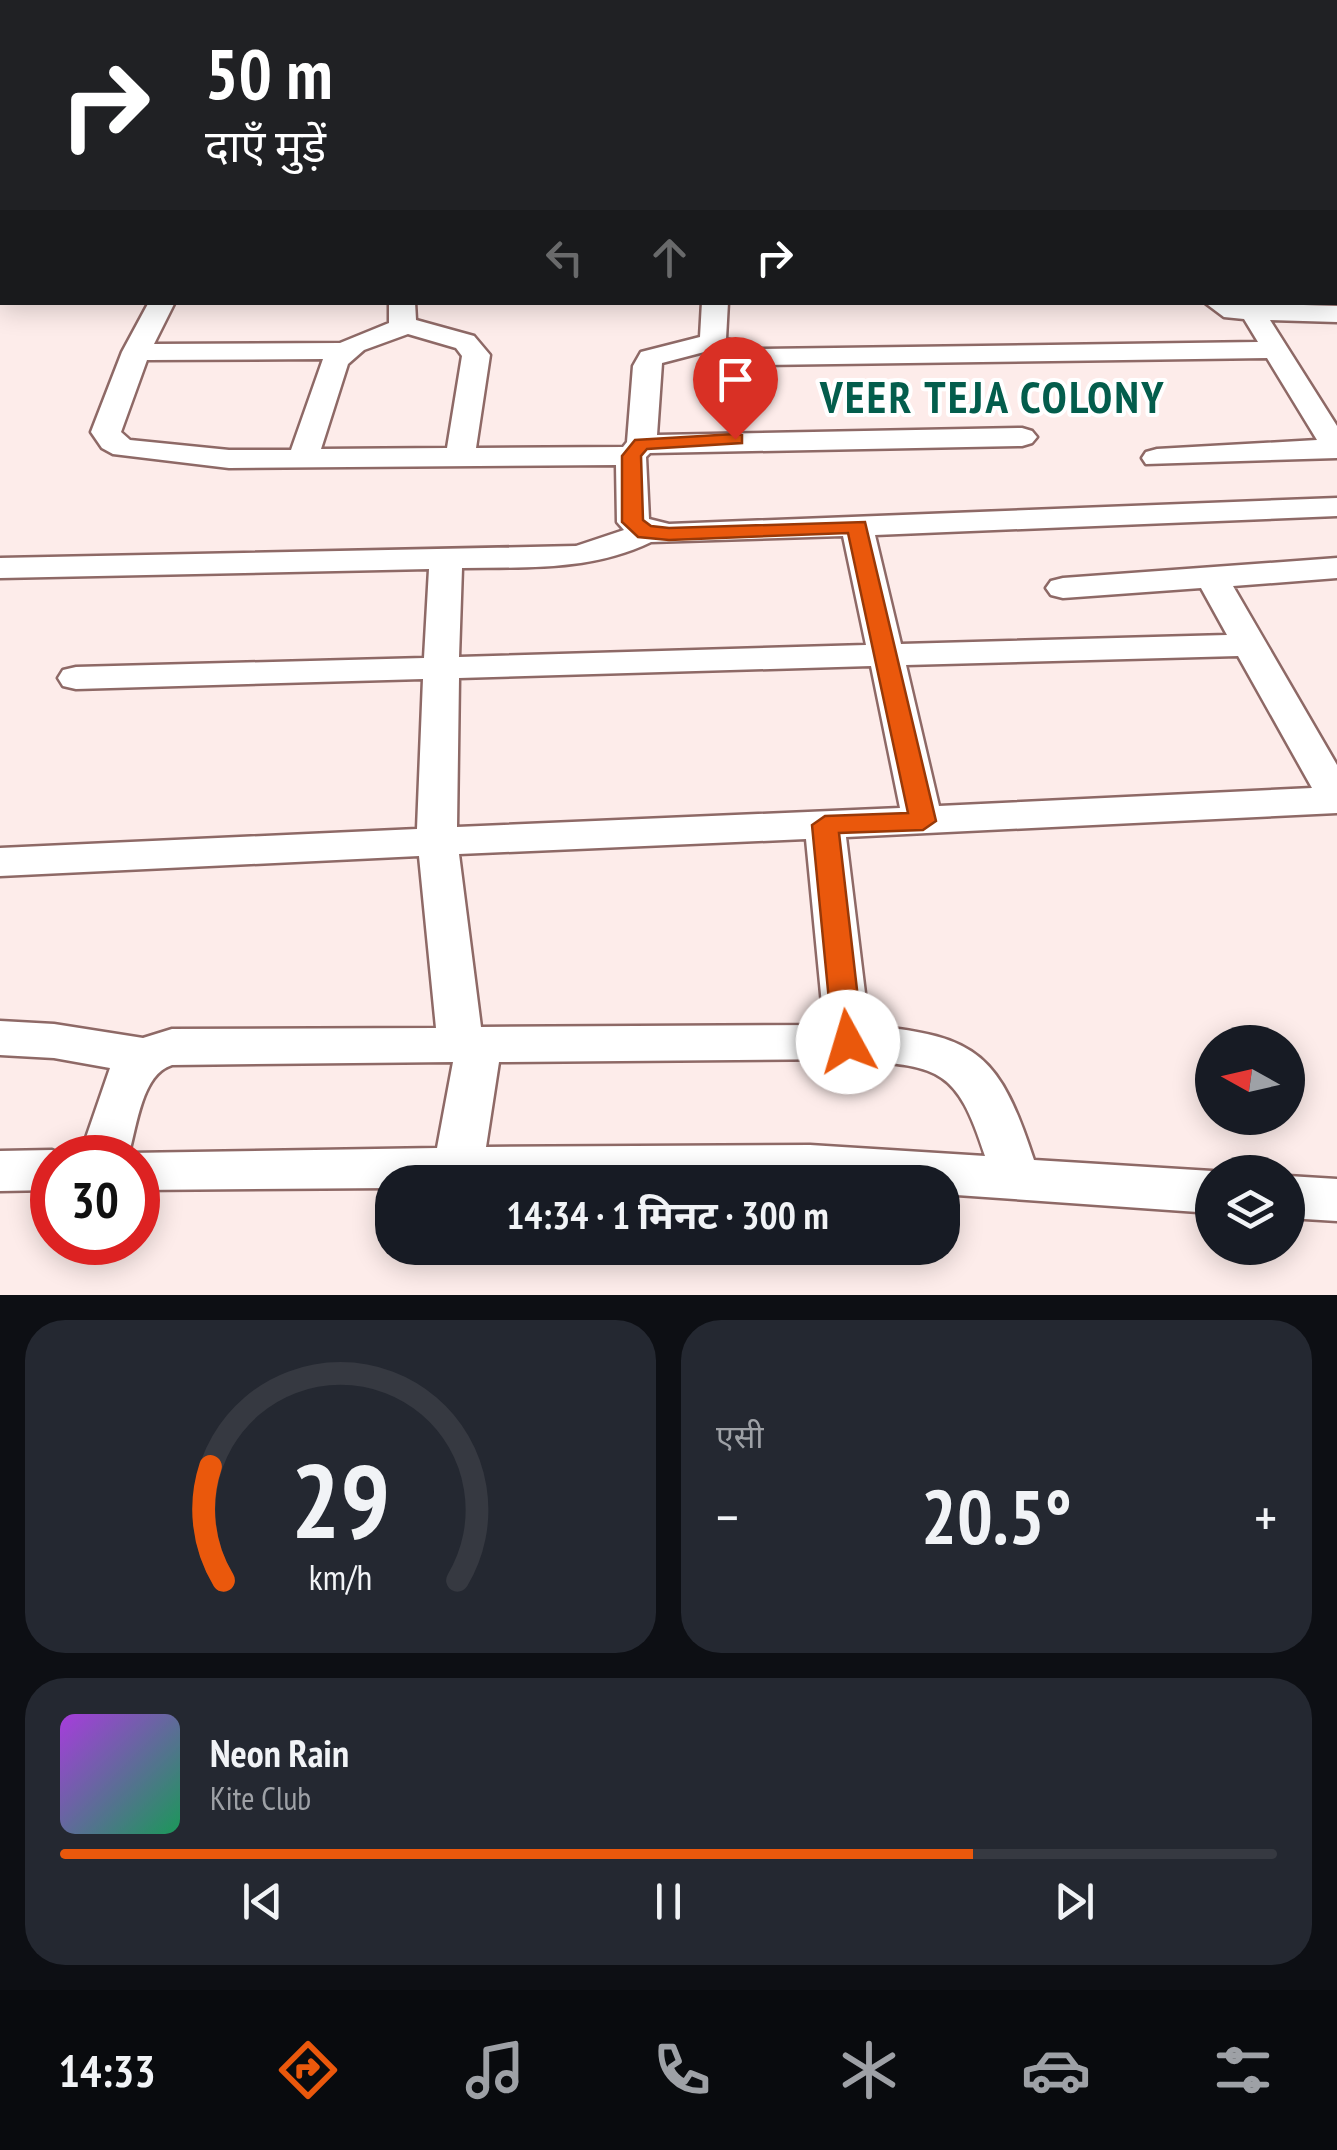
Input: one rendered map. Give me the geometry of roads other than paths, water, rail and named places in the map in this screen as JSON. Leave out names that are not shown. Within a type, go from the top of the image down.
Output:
[{"type":"street","points":[[160,305],[136,352],[106,432],[112,442],[123,448],[207,459],[460,458],[1022,437]]},
{"type":"street","points":[[713,342],[715,305]]},
{"type":"street","points":[[1221,305],[1232,312],[1337,314]]},
{"type":"street","points":[[1157,458],[1337,448],[1252,313]]},
{"type":"street","points":[[304,459],[342,351],[404,314],[465,342],[476,356],[460,458]]},
{"type":"street","points":[[713,342],[722,350],[762,357],[1275,350]]},
{"type":"street","points":[[646,532],[632,522],[646,351],[664,352],[713,342]]},
{"type":"street","points":[[136,352],[342,351]]},
{"type":"street","points":[[0,568],[595,554],[646,532],[1337,506]]},
{"type":"street","points":[[857,527],[923,821]]},
{"type":"street","points":[[448,559],[443,580],[436,839],[460,1044]]},
{"type":"street","points":[[1063,588],[1337,568]]},
{"type":"street","points":[[0,862],[1337,800],[1211,576]]},
{"type":"street","points":[[76,678],[1250,645]]},
{"type":"street","points":[[825,825],[848,1042]]},
{"type":"street","points":[[0,1038],[54,1041],[143,1056],[172,1047],[848,1042],[938,1054],[960,1061],[979,1078],[991,1099],[1016,1178]]},
{"type":"street","points":[[459,1165],[478,1051],[460,1044]]},
{"type":"street","points":[[110,1135],[128,1078],[143,1056]]},
{"type":"street","points":[[160,1170],[375,1169]]},
{"type":"street","points":[[0,1170],[30,1170]]},
{"type":"street","points":[[960,1175],[1195,1191]]},
{"type":"street","points":[[1305,1198],[1337,1200]]},
{"type":"district","name":"VEER TEJA COLONY","points":[[993,397]]}]
